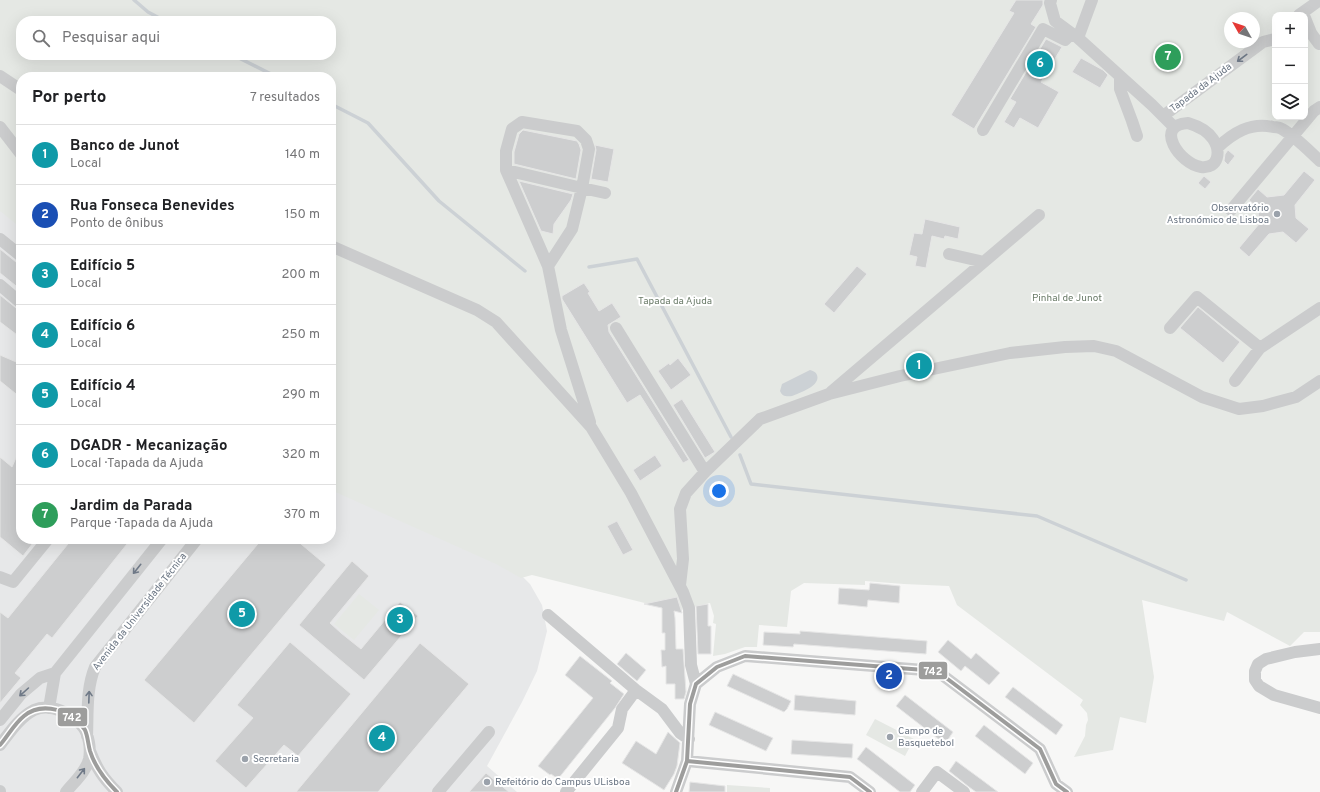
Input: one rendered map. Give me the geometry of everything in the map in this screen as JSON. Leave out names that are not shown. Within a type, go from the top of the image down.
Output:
[{"type":"street","name":"Tapada da Ajuda","points":[[1051,0],[1050,3],[1054,21],[1074,36],[1120,76],[1163,116],[1263,42],[1272,40]]},
{"type":"street","points":[[983,130],[1043,29],[1064,40],[1074,36],[1092,0]]},
{"type":"street","points":[[1306,12],[1320,0]]},
{"type":"street","points":[[1308,25],[1319,45]]},
{"type":"street","points":[[1263,42],[1272,35]]},
{"type":"street","points":[[1308,40],[1319,45]]},
{"type":"street","points":[[0,76],[16,87]]},
{"type":"street","points":[[1120,76],[1120,89],[1137,136]]},
{"type":"street","points":[[1231,210],[1314,111],[1320,107]]},
{"type":"street","points":[[1163,116],[1174,127]]},
{"type":"street","points":[[548,266],[572,230],[582,188],[588,149],[586,140],[577,131],[522,122],[512,129],[506,151],[506,170],[548,266],[561,330],[591,427]]},
{"type":"street","points":[[1188,123],[1197,126],[1206,132],[1213,139],[1217,148],[1218,156],[1216,162],[1210,166],[1202,167],[1192,164],[1176,151],[1172,142],[1171,134],[1174,127],[1180,124],[1188,123]]},
{"type":"street","points":[[1217,148],[1226,139],[1238,131],[1252,126],[1266,125],[1281,128],[1320,161]]},
{"type":"street","points":[[0,128],[16,148]]},
{"type":"street","points":[[506,170],[605,192]]},
{"type":"street","points":[[829,394],[1039,215]]},
{"type":"street","points":[[0,239],[16,252]]},
{"type":"street","points":[[336,248],[477,310],[496,322],[591,427],[631,494],[680,585],[689,608],[691,665],[696,684],[690,704],[687,761],[676,792]]},
{"type":"street","points":[[949,254],[984,262]]},
{"type":"street","points":[[0,286],[16,299]]},
{"type":"street","points":[[1170,328],[1197,297],[1260,348]]},
{"type":"street","points":[[1235,381],[1260,348],[1320,308]]},
{"type":"street","points":[[616,328],[705,472]]},
{"type":"street","points":[[680,585],[683,559],[680,509],[686,493],[705,472],[760,419],[829,394],[900,376],[1010,353],[1065,347],[1094,346],[1116,351],[1202,397],[1239,409],[1263,406],[1296,397],[1320,381]]},
{"type":"street","points":[[0,577],[13,582],[44,544]]},
{"type":"street","points":[[49,708],[55,673],[158,544]]},
{"type":"street","name":"Avenida da Universidade Técnica","points":[[90,751],[88,736],[89,688],[91,676],[95,667],[193,544]]},
{"type":"street","points":[[548,615],[636,690],[662,709],[680,733],[689,739]]},
{"type":"street","points":[[1320,649],[1295,652],[1266,659],[1258,664],[1255,680],[1259,686],[1274,694],[1320,708]]},
{"type":"street","points":[[696,684],[718,667],[745,656],[937,671],[1040,749],[1056,784],[1067,792]]},
{"type":"street","points":[[0,720],[22,694],[40,678],[55,673]]},
{"type":"street","points":[[566,792],[618,728],[622,709],[636,690]]},
{"type":"street","points":[[0,745],[24,716],[36,709],[49,708],[62,711],[74,718],[83,727],[88,736]]},
{"type":"street","points":[[438,792],[489,732]]},
{"type":"street","points":[[66,792],[86,767],[90,751]]},
{"type":"street","points":[[90,751],[96,766],[105,780],[117,792]]},
{"type":"street","points":[[687,761],[850,777],[870,792]]},
{"type":"street","points":[[922,792],[937,772],[964,792]]},
{"type":"shaded area","points":[[0,208],[16,221],[16,544],[336,544],[336,472],[519,573],[530,584],[542,605],[547,631],[537,671],[487,766],[517,792],[0,792]]},
{"type":"shaded area","points":[[810,370],[815,372],[817,375],[816,382],[813,386],[792,396],[782,394],[780,391],[782,384]]},
{"type":"green space","name":"Tapada da Ajuda","points":[[0,0],[1320,0],[1320,632],[1304,632],[1290,646],[1227,612],[1224,621],[1142,600],[1154,677],[1146,723],[1120,717],[1113,750],[1074,757],[1085,736],[1088,720],[1087,713],[1080,705],[1083,700],[957,605],[949,586],[865,581],[865,585],[804,583],[791,591],[787,627],[759,625],[757,647],[745,647],[725,654],[713,656],[716,624],[713,623],[714,616],[710,603],[677,611],[532,575],[521,578],[496,564],[336,492],[336,72],[16,72],[16,224],[0,211]]},
{"type":"green space","points":[[359,594],[379,610],[354,640],[334,624]]},
{"type":"green space","name":"Campo de Basquetebol","points":[[875,719],[914,739],[905,756],[866,735]]},
{"type":"green space","points":[[727,785],[770,788],[770,792],[727,792]]},
{"type":"building","points":[[1016,0],[1043,0],[1043,5],[1031,24],[1036,27],[974,129],[951,115],[1014,13],[1009,11]]},
{"type":"building","points":[[1046,39],[1062,47],[1041,82],[1059,92],[1038,128],[1020,118],[1014,128],[1004,122],[1016,102],[1010,99]]},
{"type":"building","points":[[1081,58],[1103,70],[1108,75],[1100,88],[1072,72]]},
{"type":"building","points":[[523,130],[577,141],[581,150],[576,179],[514,164],[514,152],[519,134]]},
{"type":"building","points":[[595,145],[614,149],[608,182],[591,179],[596,150]]},
{"type":"building","points":[[1228,150],[1235,156],[1228,165],[1224,161],[1225,154]]},
{"type":"building","name":"Observatório Astronómico de Lisboa","points":[[1304,171],[1315,180],[1295,205],[1296,218],[1309,229],[1296,243],[1283,232],[1269,234],[1249,257],[1239,248],[1259,224],[1258,208],[1249,200],[1258,189],[1267,197],[1284,195]]},
{"type":"building","points":[[1204,176],[1211,182],[1205,189],[1198,183]]},
{"type":"building","points":[[519,181],[573,194],[571,200],[554,224],[553,234],[541,231]]},
{"type":"building","points":[[925,219],[960,227],[958,239],[945,236],[944,239],[932,236],[926,268],[915,266],[917,257],[909,255],[914,233],[922,234]]},
{"type":"building","points":[[0,249],[16,262],[16,286],[0,273]]},
{"type":"building","points":[[857,266],[867,274],[834,313],[824,304]]},
{"type":"building","points":[[584,283],[599,311],[612,303],[621,317],[608,325],[609,332],[689,460],[683,463],[640,395],[627,403],[562,299],[562,296]]},
{"type":"building","points":[[0,295],[16,308],[16,334],[0,322]]},
{"type":"building","points":[[1198,307],[1240,342],[1223,363],[1180,328]]},
{"type":"building","points":[[0,355],[16,362],[16,394],[0,381]]},
{"type":"building","points":[[678,358],[691,375],[671,390],[658,371],[669,363],[670,365]]},
{"type":"building","points":[[682,399],[715,452],[705,458],[673,405]]},
{"type":"building","points":[[655,455],[662,466],[640,481],[633,470]]},
{"type":"building","points":[[0,457],[12,467],[16,458],[16,544],[32,544],[23,556],[0,537]]},
{"type":"building","points":[[617,521],[633,550],[623,555],[607,526]]},
{"type":"building","points":[[68,544],[127,544],[52,638],[47,634],[15,673],[21,678],[0,703],[0,612],[8,618]]},
{"type":"building","points":[[258,544],[301,544],[326,565],[194,723],[144,680]]},
{"type":"building","points":[[352,561],[369,576],[330,623],[341,633],[361,649],[400,602],[418,616],[364,680],[299,625]]},
{"type":"building","points":[[870,583],[900,586],[899,603],[868,600],[867,607],[838,604],[839,588],[869,590]]},
{"type":"building","points":[[677,597],[682,613],[674,611],[676,649],[683,649],[686,692],[684,699],[675,699],[675,684],[666,684],[666,666],[662,667],[661,650],[665,650],[665,633],[662,633],[662,608],[644,604]]},
{"type":"building","points":[[708,604],[708,626],[711,626],[711,654],[698,654],[696,606]]},
{"type":"building","points":[[800,631],[927,641],[926,654],[794,644],[793,647],[763,645],[764,632],[800,634]]},
{"type":"building","points":[[948,640],[971,659],[976,653],[1000,673],[989,685],[965,666],[961,671],[938,652]]},
{"type":"building","points":[[290,642],[351,694],[298,756],[284,745],[246,788],[215,761],[253,718],[237,705]]},
{"type":"building","points":[[420,643],[469,684],[378,792],[296,792]]},
{"type":"building","points":[[626,653],[646,670],[637,681],[617,664]]},
{"type":"building","points":[[580,656],[612,681],[610,683],[624,694],[615,708],[558,779],[538,766],[593,698],[565,675]]},
{"type":"building","points":[[733,674],[791,701],[787,709],[784,712],[727,686]]},
{"type":"building","points":[[1013,687],[1063,725],[1056,735],[1005,697]]},
{"type":"building","points":[[795,695],[856,701],[855,715],[794,710]]},
{"type":"building","points":[[905,695],[953,732],[945,744],[896,706]]},
{"type":"building","points":[[715,712],[773,738],[766,751],[709,725]]},
{"type":"building","points":[[984,725],[1033,763],[1025,774],[975,736]]},
{"type":"building","points":[[668,732],[680,743],[677,766],[664,790],[622,763],[636,741],[656,754]]},
{"type":"building","points":[[792,740],[853,744],[852,758],[791,754]]},
{"type":"building","points":[[866,747],[915,785],[910,792],[900,792],[857,759]]},
{"type":"building","points":[[956,761],[998,792],[976,792],[969,787],[949,771]]},
{"type":"building","name":"Refeitório do Campus ULisboa","points":[[486,773],[509,792],[469,792]]},
{"type":"building","points":[[690,782],[725,786],[725,792],[689,792]]},
{"type":"waterway","points":[[134,0],[148,12],[156,16]]},
{"type":"waterway","points":[[243,60],[267,72]]},
{"type":"waterway","points":[[336,107],[368,123],[439,201],[525,271]]},
{"type":"waterway","points":[[589,267],[637,259],[731,437]]},
{"type":"waterway","points":[[740,455],[751,484],[1037,516],[1186,580]]},
{"type":"transit line","name":"742","points":[[696,684],[717,667],[745,656],[937,671],[1040,749],[1056,784],[1067,792]]},
{"type":"transit line","name":"742","points":[[676,792],[687,761],[690,704],[696,684]]},
{"type":"transit line","name":"742","points":[[0,745],[17,723],[31,711],[48,709],[65,713],[73,717],[85,730],[90,751],[98,768],[117,792]]},
{"type":"transit line","name":"742","points":[[687,761],[850,777],[870,792]]},
{"type":"place","name":"Jardim da Parada","points":[[1168,57]]},
{"type":"place","name":"DGADR - Mecanização","points":[[1040,64]]},
{"type":"place","name":"Observatório Astronómico de Lisboa","points":[[1277,214]]},
{"type":"place","name":"Banco de Junot","points":[[919,366]]},
{"type":"place","name":"Edifício 4","points":[[242,614]]},
{"type":"place","name":"Edifício 5","points":[[400,620]]},
{"type":"place","name":"Rua Fonseca Benevides","points":[[889,676]]},
{"type":"place","name":"Campo de Basquetebol","points":[[890,737]]},
{"type":"place","name":"Edifício 6","points":[[382,738]]},
{"type":"place","name":"Secretaria","points":[[245,759]]},
{"type":"place","name":"Refeitório do Campus ULisboa","points":[[487,782]]},
{"type":"park label","name":"Pinhal de Junot","points":[[1067,298]]}]
